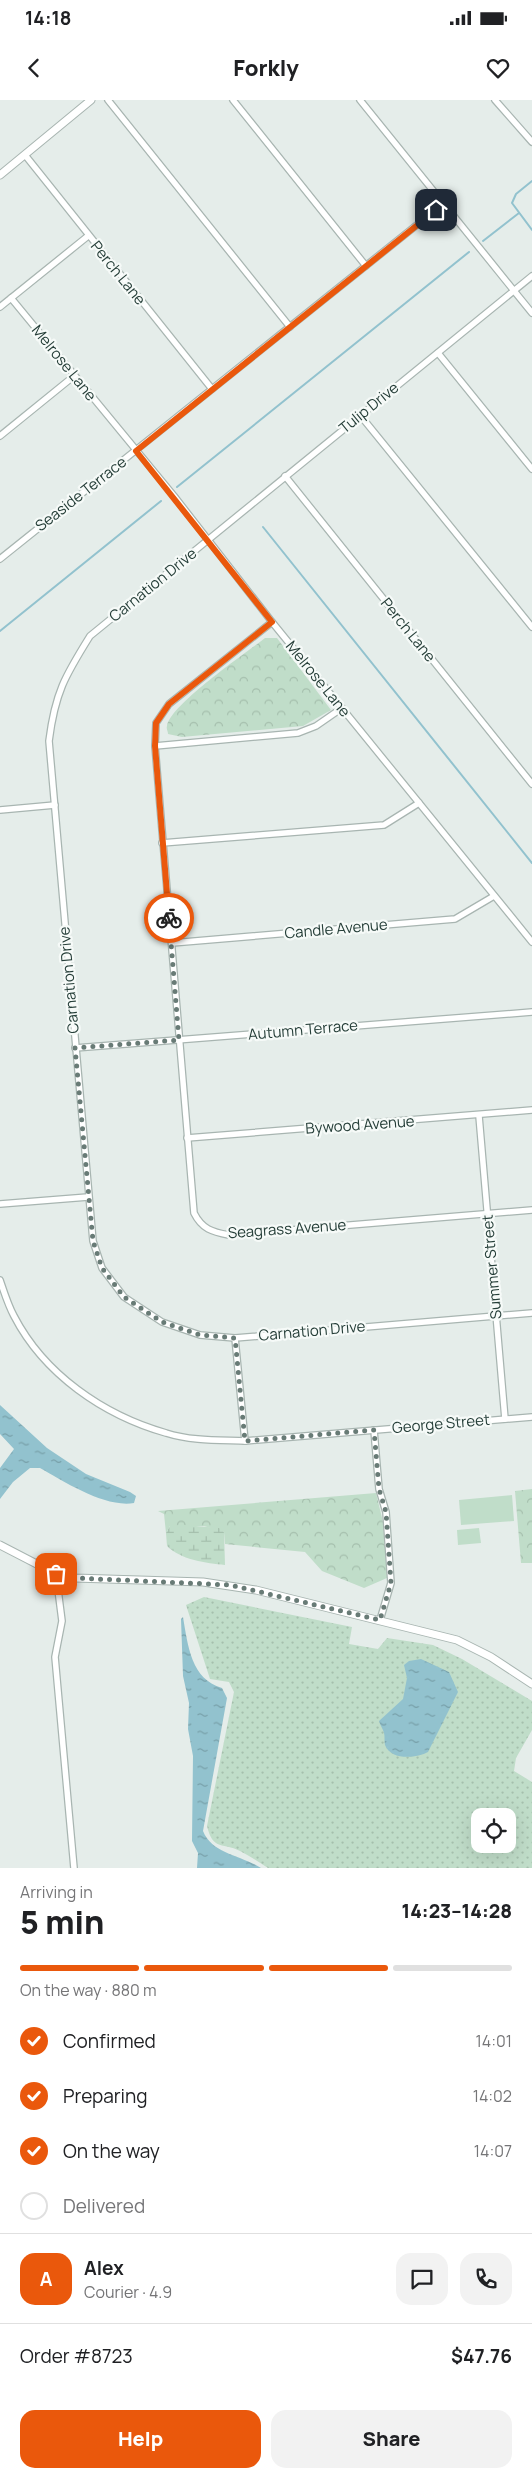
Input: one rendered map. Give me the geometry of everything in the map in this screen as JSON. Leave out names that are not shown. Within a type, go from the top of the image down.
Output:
[{"type":"street","points":[[0,175],[91,100]]},
{"type":"street","points":[[108,100],[290,327]]},
{"type":"street","points":[[233,100],[366,266]]},
{"type":"street","points":[[360,100],[532,313]]},
{"type":"street","points":[[495,100],[532,142]]},
{"type":"street","name":"Perch Lane","points":[[26,155],[88,236],[212,389]]},
{"type":"street","name":"Seaside Terrace","points":[[0,559],[443,204]]},
{"type":"street","points":[[0,307],[88,236]]},
{"type":"street","name":"Tulip Drive","points":[[207,540],[532,276]]},
{"type":"street","name":"Melrose Lane","points":[[11,298],[532,942]]},
{"type":"street","points":[[438,353],[532,469]]},
{"type":"street","points":[[0,436],[74,376]]},
{"type":"street","points":[[360,415],[532,627]]},
{"type":"street","name":"Perch Lane","points":[[285,476],[532,784]]},
{"type":"street","name":"Carnation Drive","points":[[207,540],[90,636],[64,677],[53,710],[49,741],[75,1048],[93,1241],[102,1268],[124,1297],[162,1322],[200,1335],[235,1338],[532,1313]]},
{"type":"street","name":"Seagrass Avenue","points":[[272,622],[169,704],[156,723],[155,746],[162,842],[194,1213],[199,1223],[211,1232],[229,1235],[532,1210]]},
{"type":"street","points":[[155,746],[298,733],[316,726],[342,708]]},
{"type":"street","points":[[162,842],[384,825],[419,803]]},
{"type":"street","points":[[0,810],[55,805]]},
{"type":"street","name":"Candle Avenue","points":[[172,943],[455,919],[494,896]]},
{"type":"street","name":"Autumn Terrace","points":[[75,1048],[532,1012]]},
{"type":"street","name":"Bywood Avenue","points":[[187,1138],[479,1116],[532,1110]]},
{"type":"street","name":"Summer Street","points":[[479,1116],[505,1419]]},
{"type":"street","points":[[0,1204],[88,1196]]},
{"type":"street","name":"George Street","points":[[0,1280],[13,1315],[41,1357],[82,1394],[122,1417],[167,1434],[209,1440],[245,1441],[532,1417]]},
{"type":"street","points":[[235,1338],[245,1441]]},
{"type":"street","points":[[374,1430],[379,1489],[386,1512],[391,1583],[380,1620]]},
{"type":"street","points":[[0,1544],[56,1574],[75,1578],[230,1585],[457,1640],[532,1684]]},
{"type":"street","points":[[56,1574],[62,1621],[55,1657],[74,1868]]},
{"type":"green space","points":[[265,638],[277,638],[331,710],[303,726],[182,737],[168,734],[167,726],[171,717],[194,693]]},
{"type":"green space","points":[[532,1489],[532,1563],[521,1563],[515,1491]]},
{"type":"green space","points":[[376,1493],[383,1522],[387,1578],[364,1588],[322,1571],[305,1552],[225,1544],[224,1532],[204,1526],[170,1526],[166,1533],[164,1514],[158,1511]]},
{"type":"green space","points":[[512,1495],[514,1521],[461,1525],[459,1500]]},
{"type":"green space","points":[[184,1525],[219,1528],[224,1532],[225,1565],[186,1558],[167,1546],[166,1533],[170,1526]]},
{"type":"green space","points":[[479,1528],[481,1543],[458,1545],[457,1530]]},
{"type":"green space","points":[[204,1597],[352,1627],[349,1644],[378,1649],[387,1638],[433,1645],[462,1659],[532,1701],[532,1730],[516,1758],[514,1771],[532,1782],[532,1868],[268,1868],[234,1848],[215,1843],[209,1834],[207,1826],[234,1692],[229,1682],[210,1679],[186,1605]]},
{"type":"water","points":[[0,1405],[47,1448],[86,1474],[130,1492],[136,1496],[134,1503],[123,1504],[98,1498],[73,1487],[40,1468],[30,1468],[13,1482],[0,1499],[0,1468],[14,1449],[0,1434]]},
{"type":"water","points":[[183,1617],[189,1650],[197,1669],[212,1684],[222,1688],[227,1698],[203,1831],[213,1845],[261,1868],[197,1868],[198,1853],[192,1841],[193,1756],[188,1729],[189,1703],[183,1676],[181,1619]]},
{"type":"water","points":[[421,1659],[449,1672],[458,1692],[428,1752],[411,1757],[398,1756],[388,1750],[385,1745],[384,1733],[379,1721],[403,1699],[407,1678],[404,1665],[409,1661]]},
{"type":"waterway","points":[[532,181],[516,194],[512,203],[532,230]]},
{"type":"waterway","points":[[483,241],[519,213]]},
{"type":"waterway","points":[[177,487],[469,252]]},
{"type":"waterway","points":[[0,631],[161,501]]},
{"type":"waterway","points":[[263,527],[532,863]]},
{"type":"way so far","points":[[56,1574],[75,1578],[203,1582],[230,1585],[380,1620],[391,1583],[386,1512],[379,1489],[374,1430],[245,1441],[235,1338],[200,1335],[162,1322],[124,1297],[102,1268],[93,1241],[75,1048],[179,1040],[169,918]]},
{"type":"route","points":[[169,918],[155,746],[156,723],[169,704],[272,622],[174,496],[136,451],[436,210]]}]
